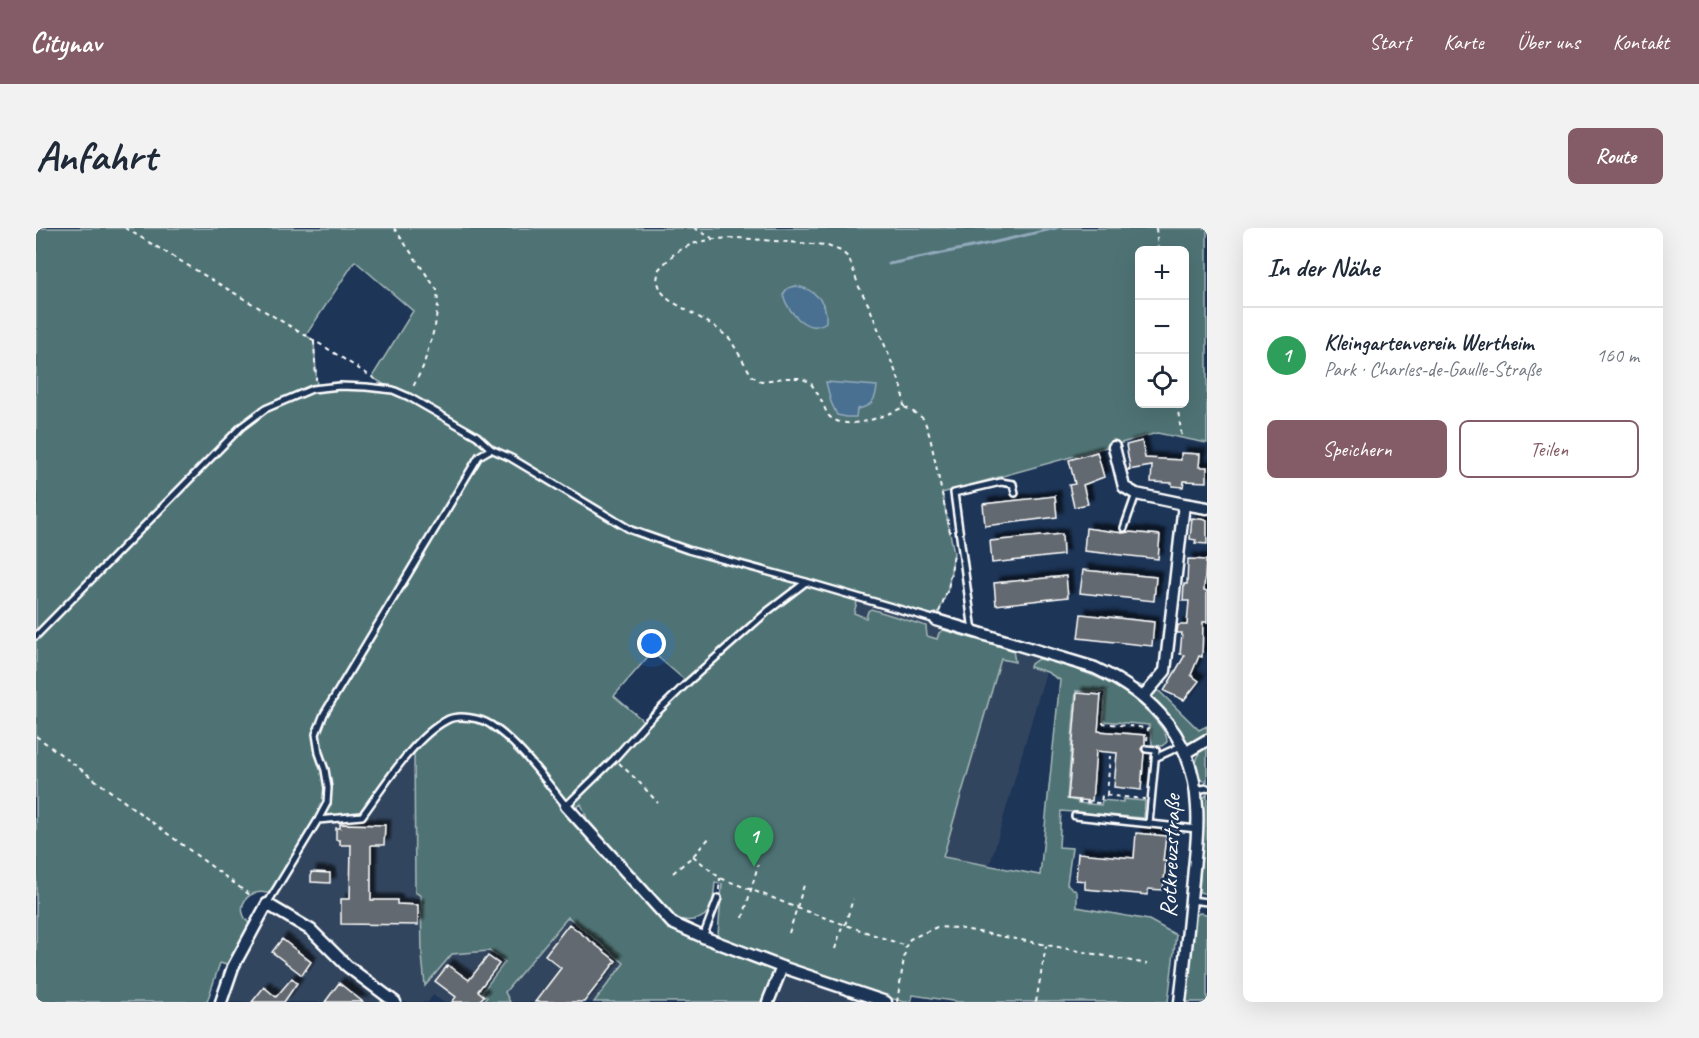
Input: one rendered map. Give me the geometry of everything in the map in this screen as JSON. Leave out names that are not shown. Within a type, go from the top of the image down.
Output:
[{"type":"street","points":[[1114,447],[1124,487],[1136,495],[1207,508]]},
{"type":"street","points":[[1143,696],[1165,671],[1184,504]]},
{"type":"street","name":"Rotkreuzstraße","points":[[936,620],[1095,668],[1116,678],[1143,696],[1168,724],[1201,789],[1180,1002]]},
{"type":"street","points":[[1183,750],[1207,740]]},
{"type":"street","points":[[566,806],[672,923],[703,938],[886,1002]]},
{"type":"street","points":[[221,1002],[233,967],[267,904],[311,930],[347,966],[395,1002]]},
{"type":"street","points":[[768,1002],[782,967]]},
{"type":"lane","points":[[36,636],[241,427],[265,409],[290,397],[317,388],[340,386],[393,390],[409,397],[477,436],[491,449],[511,458],[631,530],[688,550],[936,620]]},
{"type":"lane","points":[[267,904],[327,803],[326,770],[319,753],[316,734],[324,714],[479,456],[491,449]]},
{"type":"lane","points":[[973,631],[954,493],[1001,482],[1013,484],[1015,493]]},
{"type":"lane","points":[[1124,528],[1136,495]]},
{"type":"lane","points":[[318,820],[362,816],[414,747],[449,718],[469,717],[489,723],[507,737],[566,806],[687,683],[768,611],[806,582]]},
{"type":"lane","points":[[1146,749],[1156,750],[1149,823]]},
{"type":"lane","points":[[1155,758],[1183,750]]},
{"type":"lane","points":[[1075,816],[1197,828]]},
{"type":"lane","points":[[703,938],[718,898]]},
{"type":"lane","points":[[1191,900],[1207,902]]},
{"type":"path","points":[[125,228],[393,390]]},
{"type":"path","points":[[394,228],[437,290],[438,305],[435,326],[423,367],[409,397]]},
{"type":"path","points":[[694,228],[713,239]]},
{"type":"path","points":[[1156,228],[1158,246]]},
{"type":"path","points":[[904,407],[902,388],[869,306],[859,287],[849,258],[841,251],[825,245],[738,238],[713,239],[692,244],[676,252],[659,269],[657,280],[661,291],[669,300],[714,326],[730,339],[752,376],[761,381],[786,378],[810,381],[828,415],[836,420],[850,423],[883,416],[904,407],[924,419],[953,543]]},
{"type":"path","points":[[314,341],[317,388]]},
{"type":"path","points":[[1178,408],[1182,438]]},
{"type":"path","points":[[936,620],[948,589],[954,553]]},
{"type":"path","points":[[1102,723],[1148,728],[1146,749]]},
{"type":"path","points":[[36,736],[250,895]]},
{"type":"path","points":[[1107,795],[1110,756]]},
{"type":"path","points":[[614,759],[658,803]]},
{"type":"path","points":[[1079,800],[1079,802],[1101,803],[1102,795],[1151,800]]},
{"type":"path","points":[[673,873],[711,836]]},
{"type":"path","points":[[693,856],[720,878],[796,908],[906,946]]},
{"type":"path","points":[[743,918],[758,865]]},
{"type":"path","points":[[718,898],[720,878]]},
{"type":"path","points":[[789,933],[805,882]]},
{"type":"path","points":[[835,949],[853,899]]},
{"type":"path","points":[[897,1002],[906,946],[910,939],[937,927],[958,928],[1147,964]]},
{"type":"path","points":[[1036,1002],[1046,945]]},
{"type":"shaded area","points":[[796,286],[809,290],[819,298],[825,309],[826,322],[819,326],[805,324],[789,308],[783,295],[788,288]]},
{"type":"shaded area","points":[[826,382],[877,386],[874,399],[869,405],[857,409],[856,417],[847,417],[837,415]]},
{"type":"shaded area","points":[[859,597],[1051,654],[982,892],[817,852],[821,603]]},
{"type":"shaded area","points":[[414,747],[415,892],[421,895],[425,985],[452,954],[489,951],[505,962],[482,992],[487,997],[483,1002],[443,1002],[433,995],[428,1002],[221,1002],[233,967],[318,820]]},
{"type":"shaded area","points":[[568,917],[624,963],[594,1002],[510,1002],[505,992]]},
{"type":"shaded area","points":[[782,967],[886,1002],[768,1002]]},
{"type":"green space","points":[[36,228],[1207,228],[1207,443],[1157,433],[942,493],[954,553],[948,589],[936,620],[858,598],[854,613],[866,618],[871,609],[926,626],[927,636],[937,639],[943,630],[1013,650],[1015,662],[1001,659],[943,857],[1040,875],[1060,680],[1047,672],[1030,667],[1038,659],[1104,680],[1138,702],[1157,722],[1167,739],[1162,746],[1152,745],[1149,725],[1103,721],[1105,692],[1076,691],[1067,799],[1078,803],[1101,805],[1102,800],[1145,801],[1144,818],[1061,811],[1059,847],[1072,848],[1067,884],[1077,892],[1077,907],[1149,920],[1176,935],[1168,1002],[959,1002],[913,995],[911,1002],[904,1002],[876,994],[721,939],[718,934],[722,884],[715,883],[712,903],[704,916],[694,920],[682,920],[671,916],[588,821],[581,804],[572,812],[672,923],[779,966],[767,1002],[594,1002],[624,963],[568,917],[505,992],[510,1002],[483,1002],[487,997],[482,992],[505,962],[489,951],[452,954],[425,986],[421,896],[415,892],[414,748],[362,816],[318,820],[273,895],[264,892],[250,895],[243,905],[243,912],[251,925],[233,967],[220,963],[207,1002],[36,1002]],"holes":[[[355,261],[413,311],[372,377],[391,389],[340,386],[317,388],[314,341],[306,335]],[[652,652],[687,682],[646,723],[614,696]]]},
{"type":"green space","points":[[1116,678],[1159,691],[1199,730],[1207,726],[1207,740],[1185,753],[1168,724]]},
{"type":"green space","points":[[1207,745],[1207,782],[1199,779],[1196,763],[1200,748]]},
{"type":"green space","points":[[1207,794],[1207,894],[1199,892],[1203,799]]},
{"type":"green space","points":[[1199,913],[1207,914],[1207,1002],[1185,1002],[1195,917]]},
{"type":"building","points":[[1142,441],[1145,458],[1181,460],[1181,453],[1200,454],[1199,467],[1207,467],[1207,482],[1184,481],[1183,487],[1172,486],[1172,483],[1151,482],[1152,466],[1128,470],[1130,467],[1126,445]]},
{"type":"building","points":[[1097,452],[1104,477],[1083,485],[1088,504],[1074,507],[1069,485],[1075,484],[1069,460]]},
{"type":"building","points":[[1055,496],[1057,517],[985,526],[983,504]]},
{"type":"building","points":[[1192,518],[1207,520],[1207,544],[1195,543],[1196,540],[1190,539]]},
{"type":"building","points":[[1086,528],[1160,535],[1158,559],[1084,551]]},
{"type":"building","points":[[1062,534],[1063,555],[992,563],[990,541]]},
{"type":"building","points":[[1188,559],[1206,560],[1204,590],[1207,591],[1207,622],[1203,622],[1202,657],[1199,656],[1191,675],[1199,681],[1184,700],[1164,691],[1185,655],[1180,654],[1182,633],[1177,633],[1178,625],[1187,625],[1189,601],[1183,601],[1184,584],[1187,584]]},
{"type":"building","points":[[1083,570],[1156,577],[1154,601],[1080,593]]},
{"type":"building","points":[[1066,576],[1068,597],[996,605],[994,583]]},
{"type":"building","points":[[1081,614],[1154,622],[1152,646],[1078,638]]},
{"type":"building","points":[[1077,693],[1101,695],[1098,731],[1145,735],[1145,744],[1141,749],[1144,753],[1141,790],[1114,787],[1117,753],[1096,751],[1092,801],[1068,799]]},
{"type":"building","points":[[340,824],[385,825],[384,845],[371,845],[371,900],[397,900],[397,904],[418,905],[418,925],[341,924],[341,899],[350,899],[351,845],[340,845],[340,840],[336,840],[336,828],[340,828]]},
{"type":"building","points":[[1136,833],[1166,836],[1163,890],[1148,889],[1148,895],[1085,889],[1085,881],[1076,880],[1078,853],[1134,858]]},
{"type":"building","points":[[311,872],[330,873],[330,883],[311,882]]},
{"type":"building","points":[[569,924],[616,961],[584,1002],[535,1002],[561,968],[545,955]]},
{"type":"building","points":[[282,939],[311,962],[302,975],[272,952]]},
{"type":"building","points":[[488,956],[499,964],[478,991],[484,996],[478,1002],[452,1002],[456,997],[435,981],[448,965],[469,980]]},
{"type":"building","points":[[292,978],[297,983],[284,1002],[252,1002],[264,987],[276,997]]},
{"type":"building","points":[[339,983],[363,1002],[325,1002]]},
{"type":"waterway","points":[[889,264],[1056,228]]},
{"type":"place","name":"Kleingartenverein Wertheim","points":[[754,867]]}]
